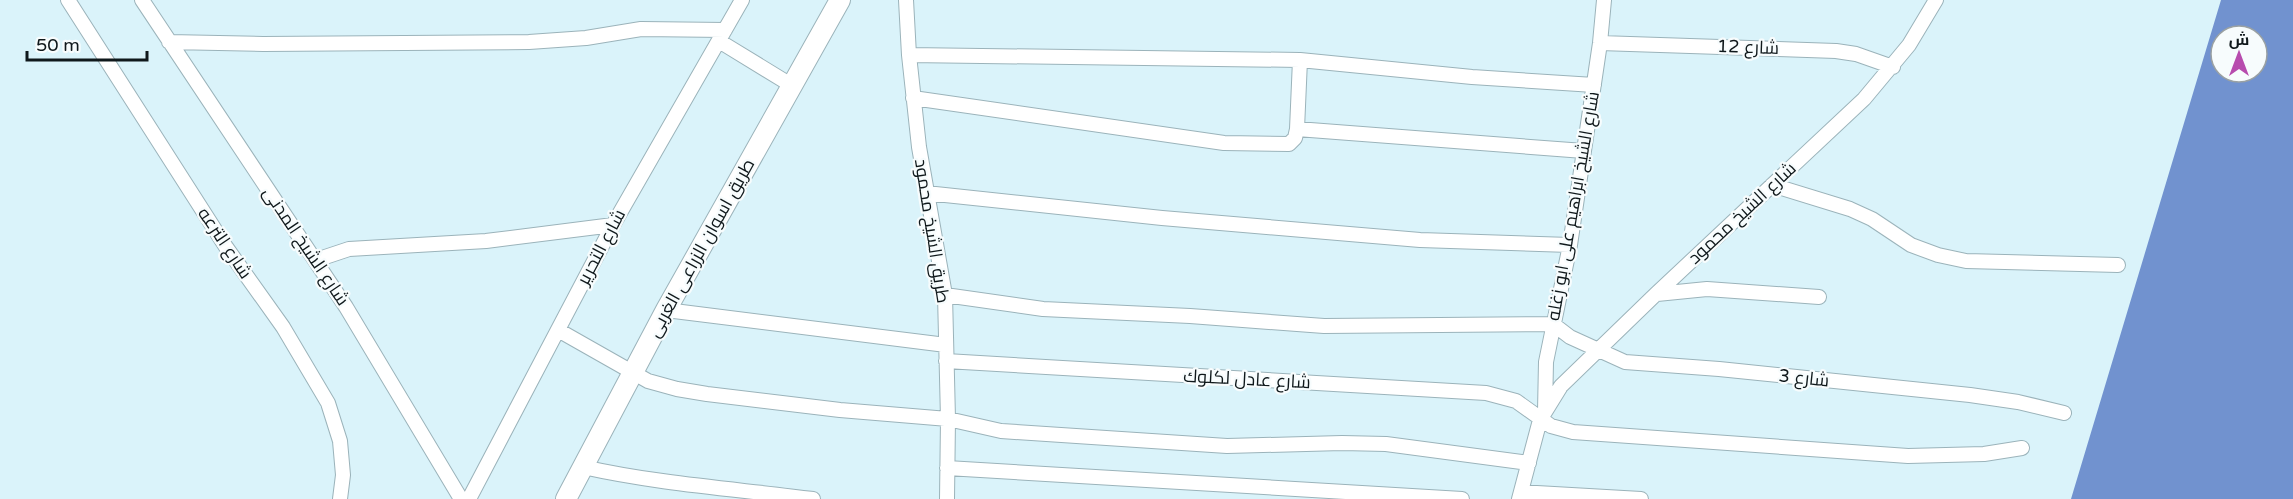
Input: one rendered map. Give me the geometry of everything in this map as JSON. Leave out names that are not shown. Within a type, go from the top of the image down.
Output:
[{"type":"main road","name":"طريق اسوان الزراعى الغربى","points":[[566,499],[666,310],[840,0]]},
{"type":"street","name":"شارع الترعه","points":[[68,0],[226,247],[283,327],[328,403],[340,441],[343,475],[340,499]]},
{"type":"street","name":"شارع الشيخ المدنى","points":[[142,0],[361,330],[461,499]]},
{"type":"street","name":"شارع التحرير","points":[[469,499],[613,225],[742,0]]},
{"type":"street","name":"طريق الشيخ محمود","points":[[906,0],[909,55],[926,193],[945,295],[947,499]]},
{"type":"street","name":"شارع الشيخ ابراهيم على ابو زغله","points":[[1543,415],[1546,362],[1570,245],[1600,43],[1604,0]]},
{"type":"street","name":"شارع الشيخ محمود","points":[[1543,415],[1562,386],[1656,294],[1864,99],[1909,45],[1936,0]]},
{"type":"street","points":[[169,42],[518,43],[586,38],[642,29],[722,35],[791,85]]},
{"type":"street","name":"شارع 12","points":[[1600,43],[1836,51],[1856,54],[1893,66]]},
{"type":"street","points":[[909,55],[1300,60],[1472,77],[1594,85]]},
{"type":"street","points":[[914,98],[1224,143],[1289,144],[1297,129],[1300,60]]},
{"type":"street","points":[[1297,129],[1584,151]]},
{"type":"street","points":[[1772,184],[1872,219],[1911,245],[1938,255],[1966,261],[2118,265]]},
{"type":"street","points":[[926,193],[1162,218],[1420,240],[1570,245]]},
{"type":"street","points":[[316,260],[349,249],[486,241],[613,225]]},
{"type":"street","points":[[1656,294],[1707,289],[1820,297]]},
{"type":"street","points":[[945,295],[1043,309],[1190,316],[1324,326],[1553,324]]},
{"type":"street","points":[[666,310],[946,345]]},
{"type":"street","name":"شارع 3","points":[[1553,324],[1570,337],[1625,362],[1719,369],[1970,395],[2018,402],[2064,413]]},
{"type":"street","points":[[558,330],[633,373],[662,386],[707,394],[840,410],[948,419],[1000,431],[1227,446],[1386,444],[1529,463]]},
{"type":"street","name":"شارع عادل لكلوك","points":[[946,361],[1486,393],[1516,401],[1543,415],[1551,426],[1573,432],[1908,456],[1955,456],[2022,448]]},
{"type":"street","points":[[1543,415],[1520,496],[1641,499]]},
{"type":"street","points":[[583,467],[622,476],[813,499]]},
{"type":"street","points":[[947,468],[1462,499]]},
{"type":"water","points":[[2221,0],[2293,0],[2293,499],[2071,499],[2209,40],[2209,84],[2269,84],[2269,24],[2214,24]]}]
